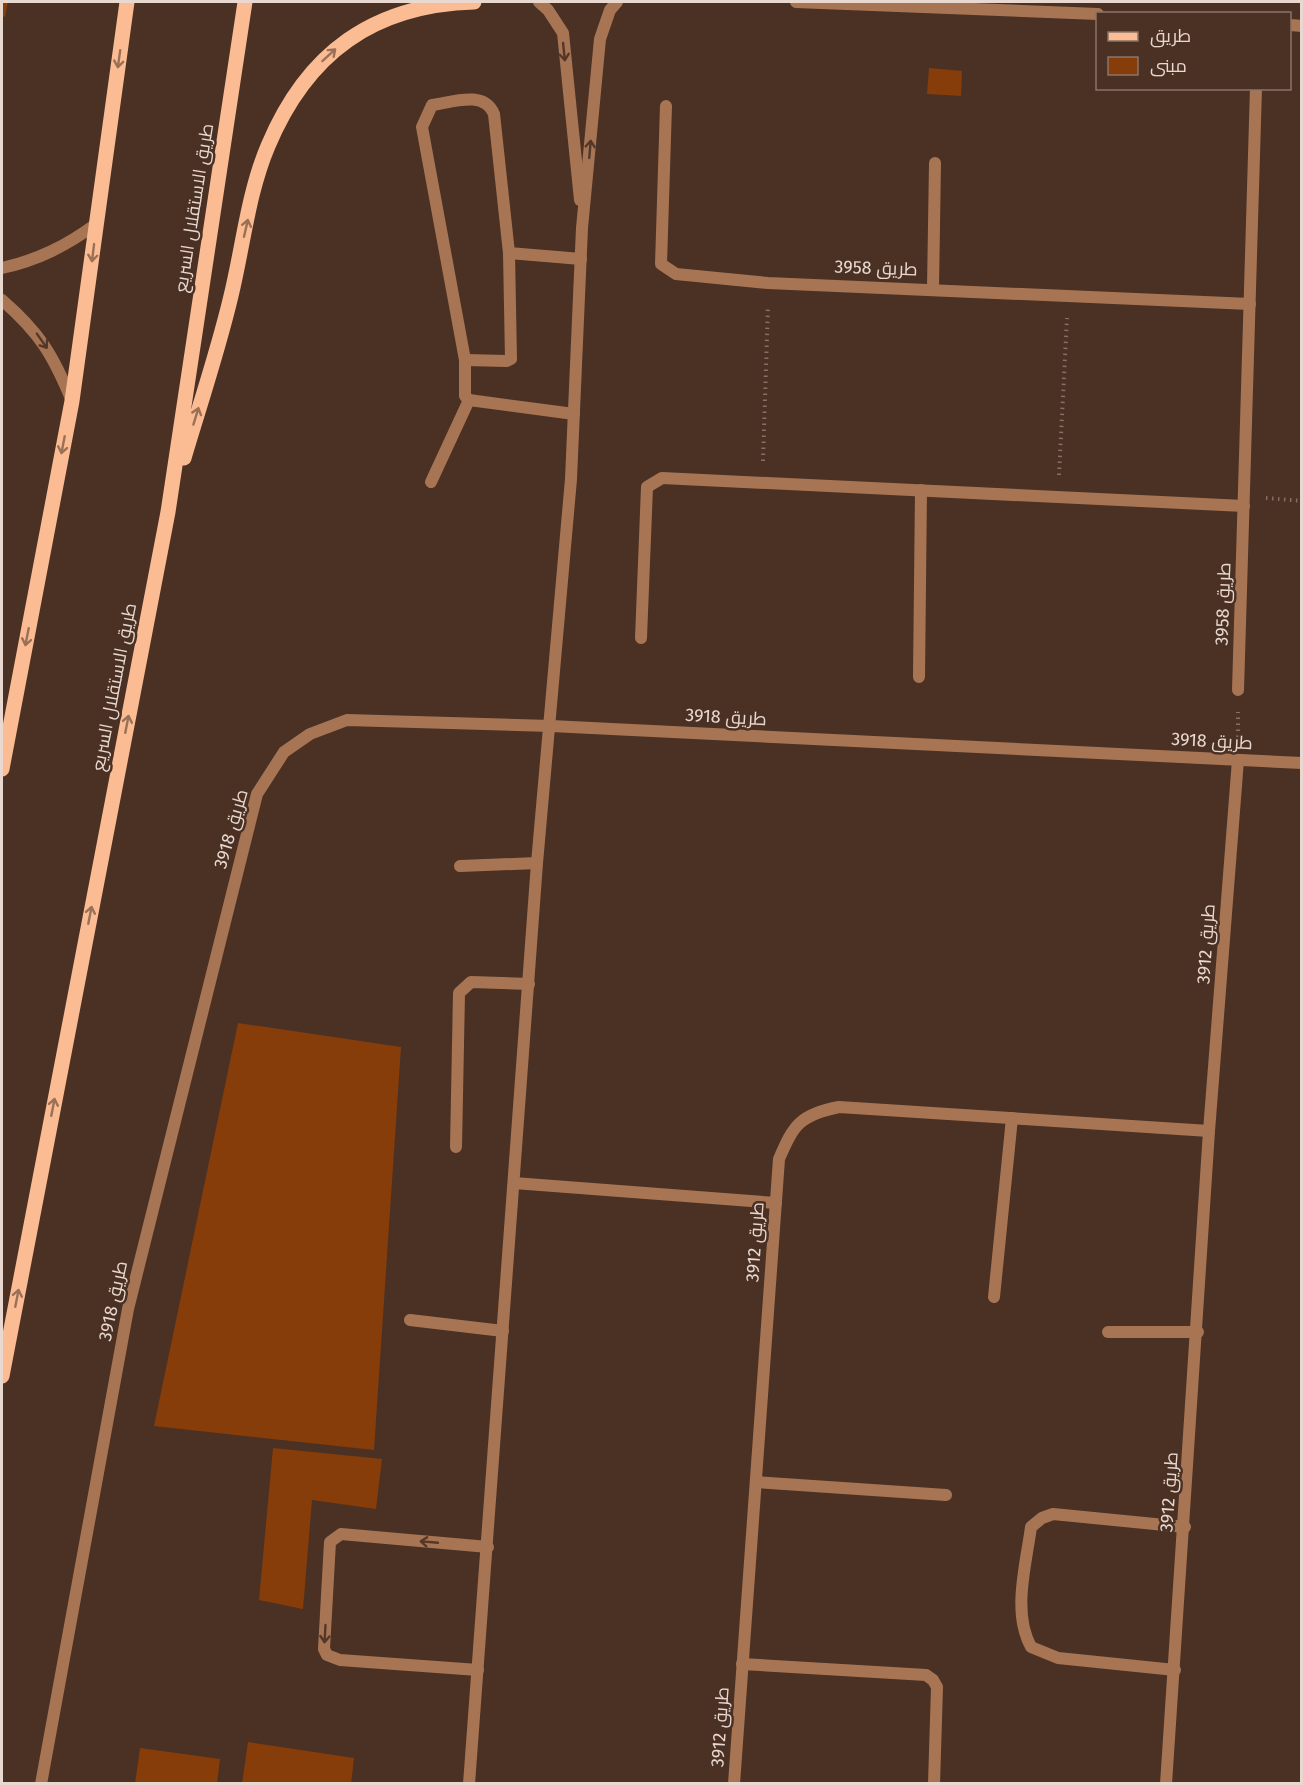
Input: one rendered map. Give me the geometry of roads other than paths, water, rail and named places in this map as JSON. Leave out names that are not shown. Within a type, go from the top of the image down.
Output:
[{"type":"main road","points":[[2,762],[72,401],[127,2]]},
{"type":"main road","name":"طريق الاستقلال السريع","points":[[2,1376],[168,513],[245,2]]},
{"type":"main road","points":[[168,513],[229,308],[257,179],[268,147],[293,98],[327,56],[370,25],[420,7],[474,2]]},
{"type":"street","points":[[539,2],[548,10],[562,33],[582,228]]},
{"type":"street","points":[[469,1784],[537,863],[551,726],[571,478],[582,228],[600,39],[610,10],[617,2]]},
{"type":"street","points":[[796,2],[1062,7],[1096,14]]},
{"type":"street","name":"طريق 3958","points":[[1238,690],[1257,90]]},
{"type":"street","points":[[465,360],[507,362],[511,359],[509,253],[494,114],[490,104],[480,98],[432,105],[422,127],[465,360],[465,396],[469,400],[573,414]]},
{"type":"street","name":"طريق 3958","points":[[666,106],[661,264],[676,274],[768,283],[933,288],[1250,304]]},
{"type":"street","points":[[933,288],[936,163]]},
{"type":"street","points":[[2,268],[30,262],[65,246],[96,224]]},
{"type":"street","points":[[509,253],[581,259]]},
{"type":"street","points":[[2,300],[29,324],[55,360],[72,401]]},
{"type":"street","points":[[431,482],[469,400]]},
{"type":"street","points":[[640,638],[647,487],[662,478],[1057,497],[1244,502]]},
{"type":"street","points":[[919,676],[921,490]]},
{"type":"street","name":"طريق 3918","points":[[41,1784],[128,1309],[257,794],[284,752],[310,734],[347,720],[551,726],[1302,763]]},
{"type":"street","name":"طريق 3912","points":[[1166,1784],[1198,1332],[1209,1131],[1238,760]]},
{"type":"street","points":[[460,866],[537,863]]},
{"type":"street","points":[[456,1147],[459,993],[471,982],[529,984]]},
{"type":"street","name":"طريق 3912","points":[[734,1784],[779,1159],[791,1131],[812,1112],[839,1107],[1209,1131]]},
{"type":"street","points":[[994,1297],[1012,1118]]},
{"type":"street","points":[[514,1183],[776,1203]]},
{"type":"street","points":[[410,1320],[503,1331]]},
{"type":"street","points":[[1108,1332],[1198,1332]]},
{"type":"street","points":[[756,1482],[946,1495]]},
{"type":"street","points":[[1175,1670],[1058,1658],[1031,1647],[1023,1633],[1021,1605],[1031,1527],[1042,1518],[1053,1514],[1185,1527]]},
{"type":"street","points":[[478,1670],[333,1659],[327,1655],[324,1649],[330,1542],[341,1534],[488,1546]]},
{"type":"street","points":[[742,1664],[926,1676],[933,1680],[937,1687],[934,1784]]}]
